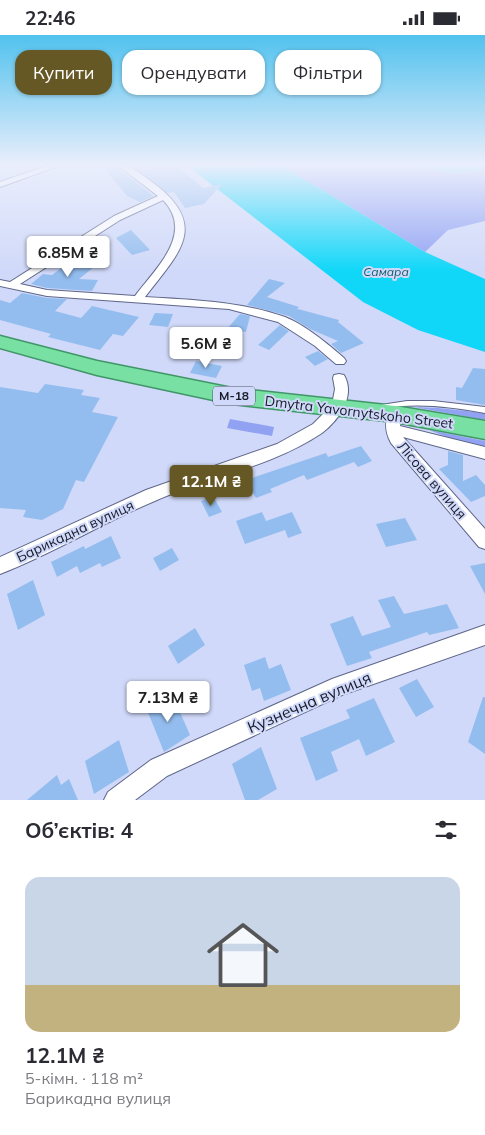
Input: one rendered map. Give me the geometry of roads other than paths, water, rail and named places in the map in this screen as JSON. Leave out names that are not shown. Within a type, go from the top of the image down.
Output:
[{"type":"highway","name":"Dmytra Yavornytskoho Street","points":[[0,342],[97,369],[232,396],[369,411],[393,422],[485,430]]},
{"type":"street","points":[[12,285],[117,218],[156,200]]},
{"type":"street","points":[[138,299],[172,253],[182,225],[176,209],[167,200]]},
{"type":"street","points":[[0,283],[47,293],[230,306],[282,320],[319,343],[340,361]]},
{"type":"street","points":[[338,407],[342,389],[339,378]]},
{"type":"street","name":"Барикадна вулиця","points":[[0,566],[152,495],[282,448],[318,428],[338,407]]},
{"type":"street","points":[[393,422],[485,453]]},
{"type":"street","name":"Лісова вулиця","points":[[393,422],[396,439],[485,541]]},
{"type":"street","name":"Кузнечна вулиця","points":[[116,800],[159,768],[330,690],[485,635]]},
{"type":"lane","points":[[369,411],[391,405],[425,403],[485,410]]},
{"type":"water","name":"Самара","points":[[231,200],[338,200],[425,252],[485,279],[485,352],[418,330],[363,302]]}]
